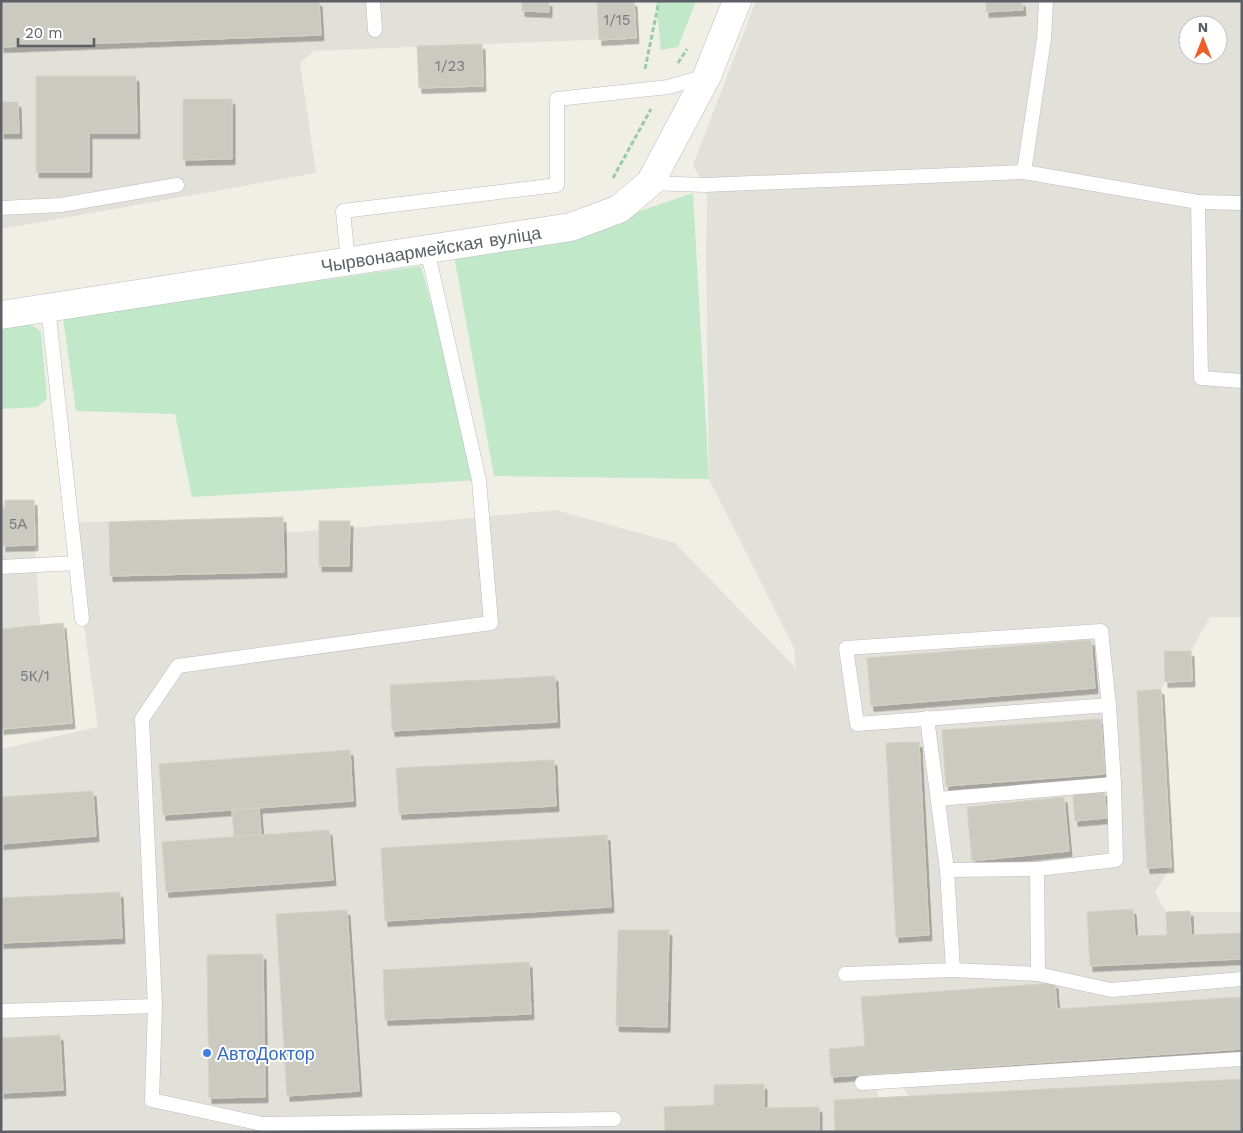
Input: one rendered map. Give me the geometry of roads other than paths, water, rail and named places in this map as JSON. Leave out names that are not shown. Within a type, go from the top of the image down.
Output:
[{"type":"street","name":"Чырвонаармейская вуліца","points":[[1,315],[571,227],[620,209],[650,183],[707,76],[737,1]]},
{"type":"lane","points":[[373,1],[375,30]]},
{"type":"lane","points":[[1024,172],[1044,39],[1046,1]]},
{"type":"lane","points":[[348,261],[343,212],[557,185],[557,99],[668,87],[707,76]]},
{"type":"lane","points":[[650,183],[705,184],[1024,172],[1198,202],[1242,203]]},
{"type":"lane","points":[[1,208],[62,205],[177,185]]},
{"type":"lane","points":[[1198,202],[1201,378],[1242,381]]},
{"type":"lane","points":[[427,250],[479,480],[491,623],[178,666],[142,719],[155,1006],[152,1100],[262,1124],[614,1119]]},
{"type":"lane","points":[[48,307],[82,618]]},
{"type":"lane","points":[[1,567],[76,563]]},
{"type":"lane","points":[[947,870],[1037,869],[1116,860],[1114,784],[1108,705],[1101,631],[846,648],[857,724],[1108,705]]},
{"type":"lane","points":[[927,718],[947,870],[953,970]]},
{"type":"lane","points":[[938,799],[1114,784]]},
{"type":"lane","points":[[1037,869],[1038,974]]},
{"type":"lane","points":[[845,974],[953,970],[1038,974],[1111,990],[1242,980]]},
{"type":"lane","points":[[1,1011],[155,1006]]},
{"type":"lane","points":[[862,1083],[1242,1059]]},
{"type":"place","name":"АвтоДоктор","points":[[207,1053]]}]
